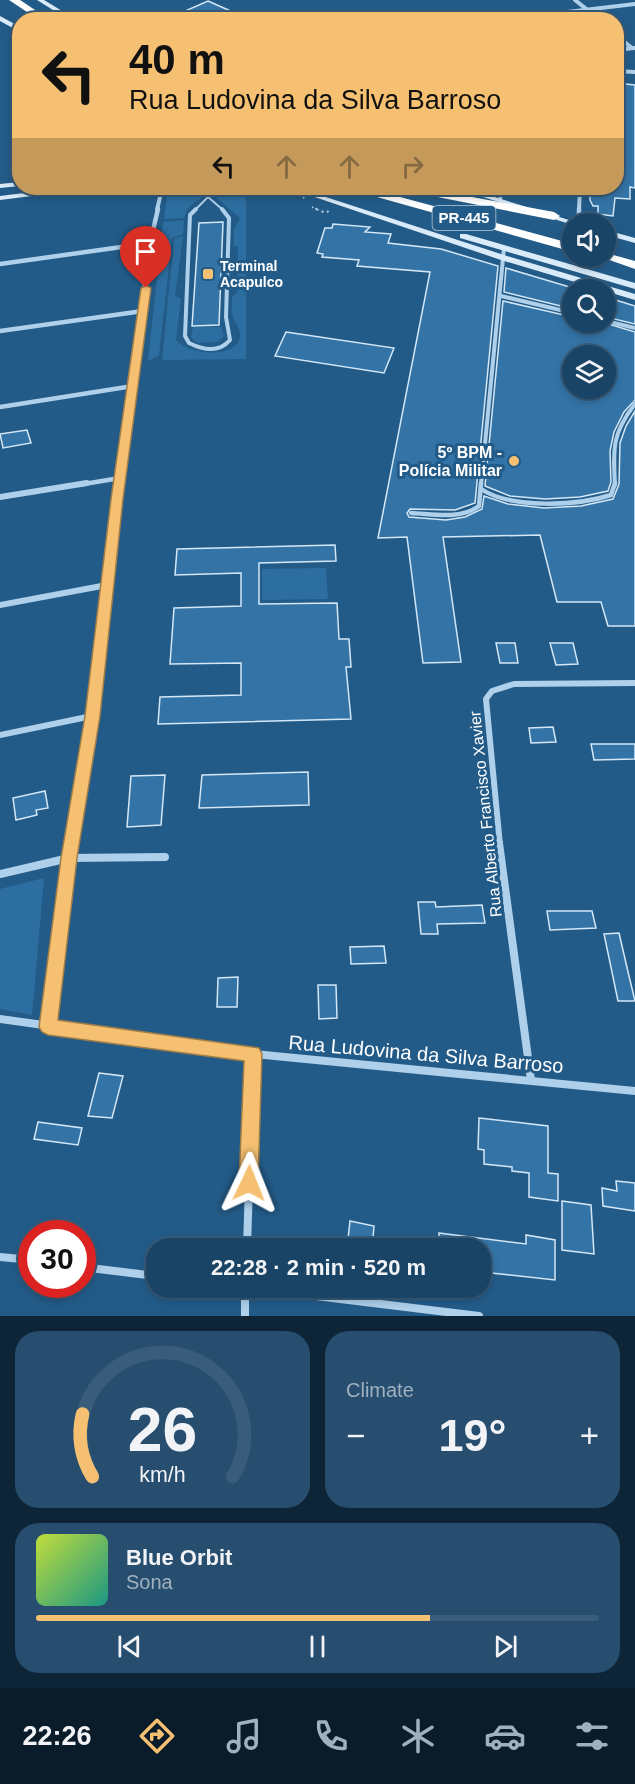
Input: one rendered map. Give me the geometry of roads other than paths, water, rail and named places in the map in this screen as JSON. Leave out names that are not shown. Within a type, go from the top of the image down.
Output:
[{"type":"highway","points":[[11,4],[28,12]]},
{"type":"highway","name":"PR-445","points":[[381,195],[562,245]]},
{"type":"highway","name":"PR-445","points":[[413,195],[562,236]]},
{"type":"highway","points":[[444,195],[554,216]]},
{"type":"highway","points":[[616,250],[635,255]]},
{"type":"highway","points":[[616,259],[635,265]]},
{"type":"main road","points":[[45,1],[62,12]]},
{"type":"main road","points":[[0,198],[24,195]]},
{"type":"main road","points":[[313,195],[504,258],[635,297]]},
{"type":"main road","points":[[337,195],[504,248],[635,286]]},
{"type":"main road","points":[[482,195],[562,219]]},
{"type":"main road","points":[[616,235],[635,241]]},
{"type":"street","points":[[575,0],[589,10]]},
{"type":"street","points":[[571,12],[635,4]]},
{"type":"street","points":[[48,1027],[69,858],[92,716],[120,478],[158,195]]},
{"type":"street","points":[[500,195],[500,200]]},
{"type":"street","points":[[579,213],[580,195]]},
{"type":"street","points":[[0,264],[150,243]]},
{"type":"street","points":[[0,331],[143,311]]},
{"type":"street","points":[[0,407],[133,386]]},
{"type":"street","points":[[0,497],[120,478]]},
{"type":"street","points":[[0,606],[107,585]]},
{"type":"street","name":"Rua Alberto Francisco Xavier","points":[[531,1080],[499,840],[486,699],[492,691],[514,684],[635,683]]},
{"type":"street","points":[[0,735],[92,716]]},
{"type":"street","points":[[0,874],[69,858],[165,857]]},
{"type":"street","name":"Rua Ludovina da Silva Barroso","points":[[0,1019],[253,1054],[635,1091]]},
{"type":"street","points":[[247,1238],[253,1054]]},
{"type":"street","points":[[0,1257],[18,1259]]},
{"type":"street","points":[[96,1269],[146,1275]]},
{"type":"street","points":[[244,1298],[245,1316]]},
{"type":"street","points":[[333,1298],[479,1316]]},
{"type":"lane","points":[[204,195],[207,198],[230,218],[226,317],[230,340],[225,346],[214,349],[196,347],[186,341],[185,336],[190,214],[207,198],[210,195]]},
{"type":"lane","points":[[411,513],[468,513],[478,506],[501,296],[504,248]]},
{"type":"lane","points":[[501,296],[562,310]]},
{"type":"lane","points":[[616,323],[635,328]]},
{"type":"lane","points":[[481,489],[492,497],[538,502],[596,500],[611,495],[615,488],[614,437],[624,416],[635,404]]},
{"type":"place","name":"Terminal Acapulco","points":[[208,274]]},
{"type":"place","name":"5º BPM - Polícia Militar","points":[[514,461]]}]
